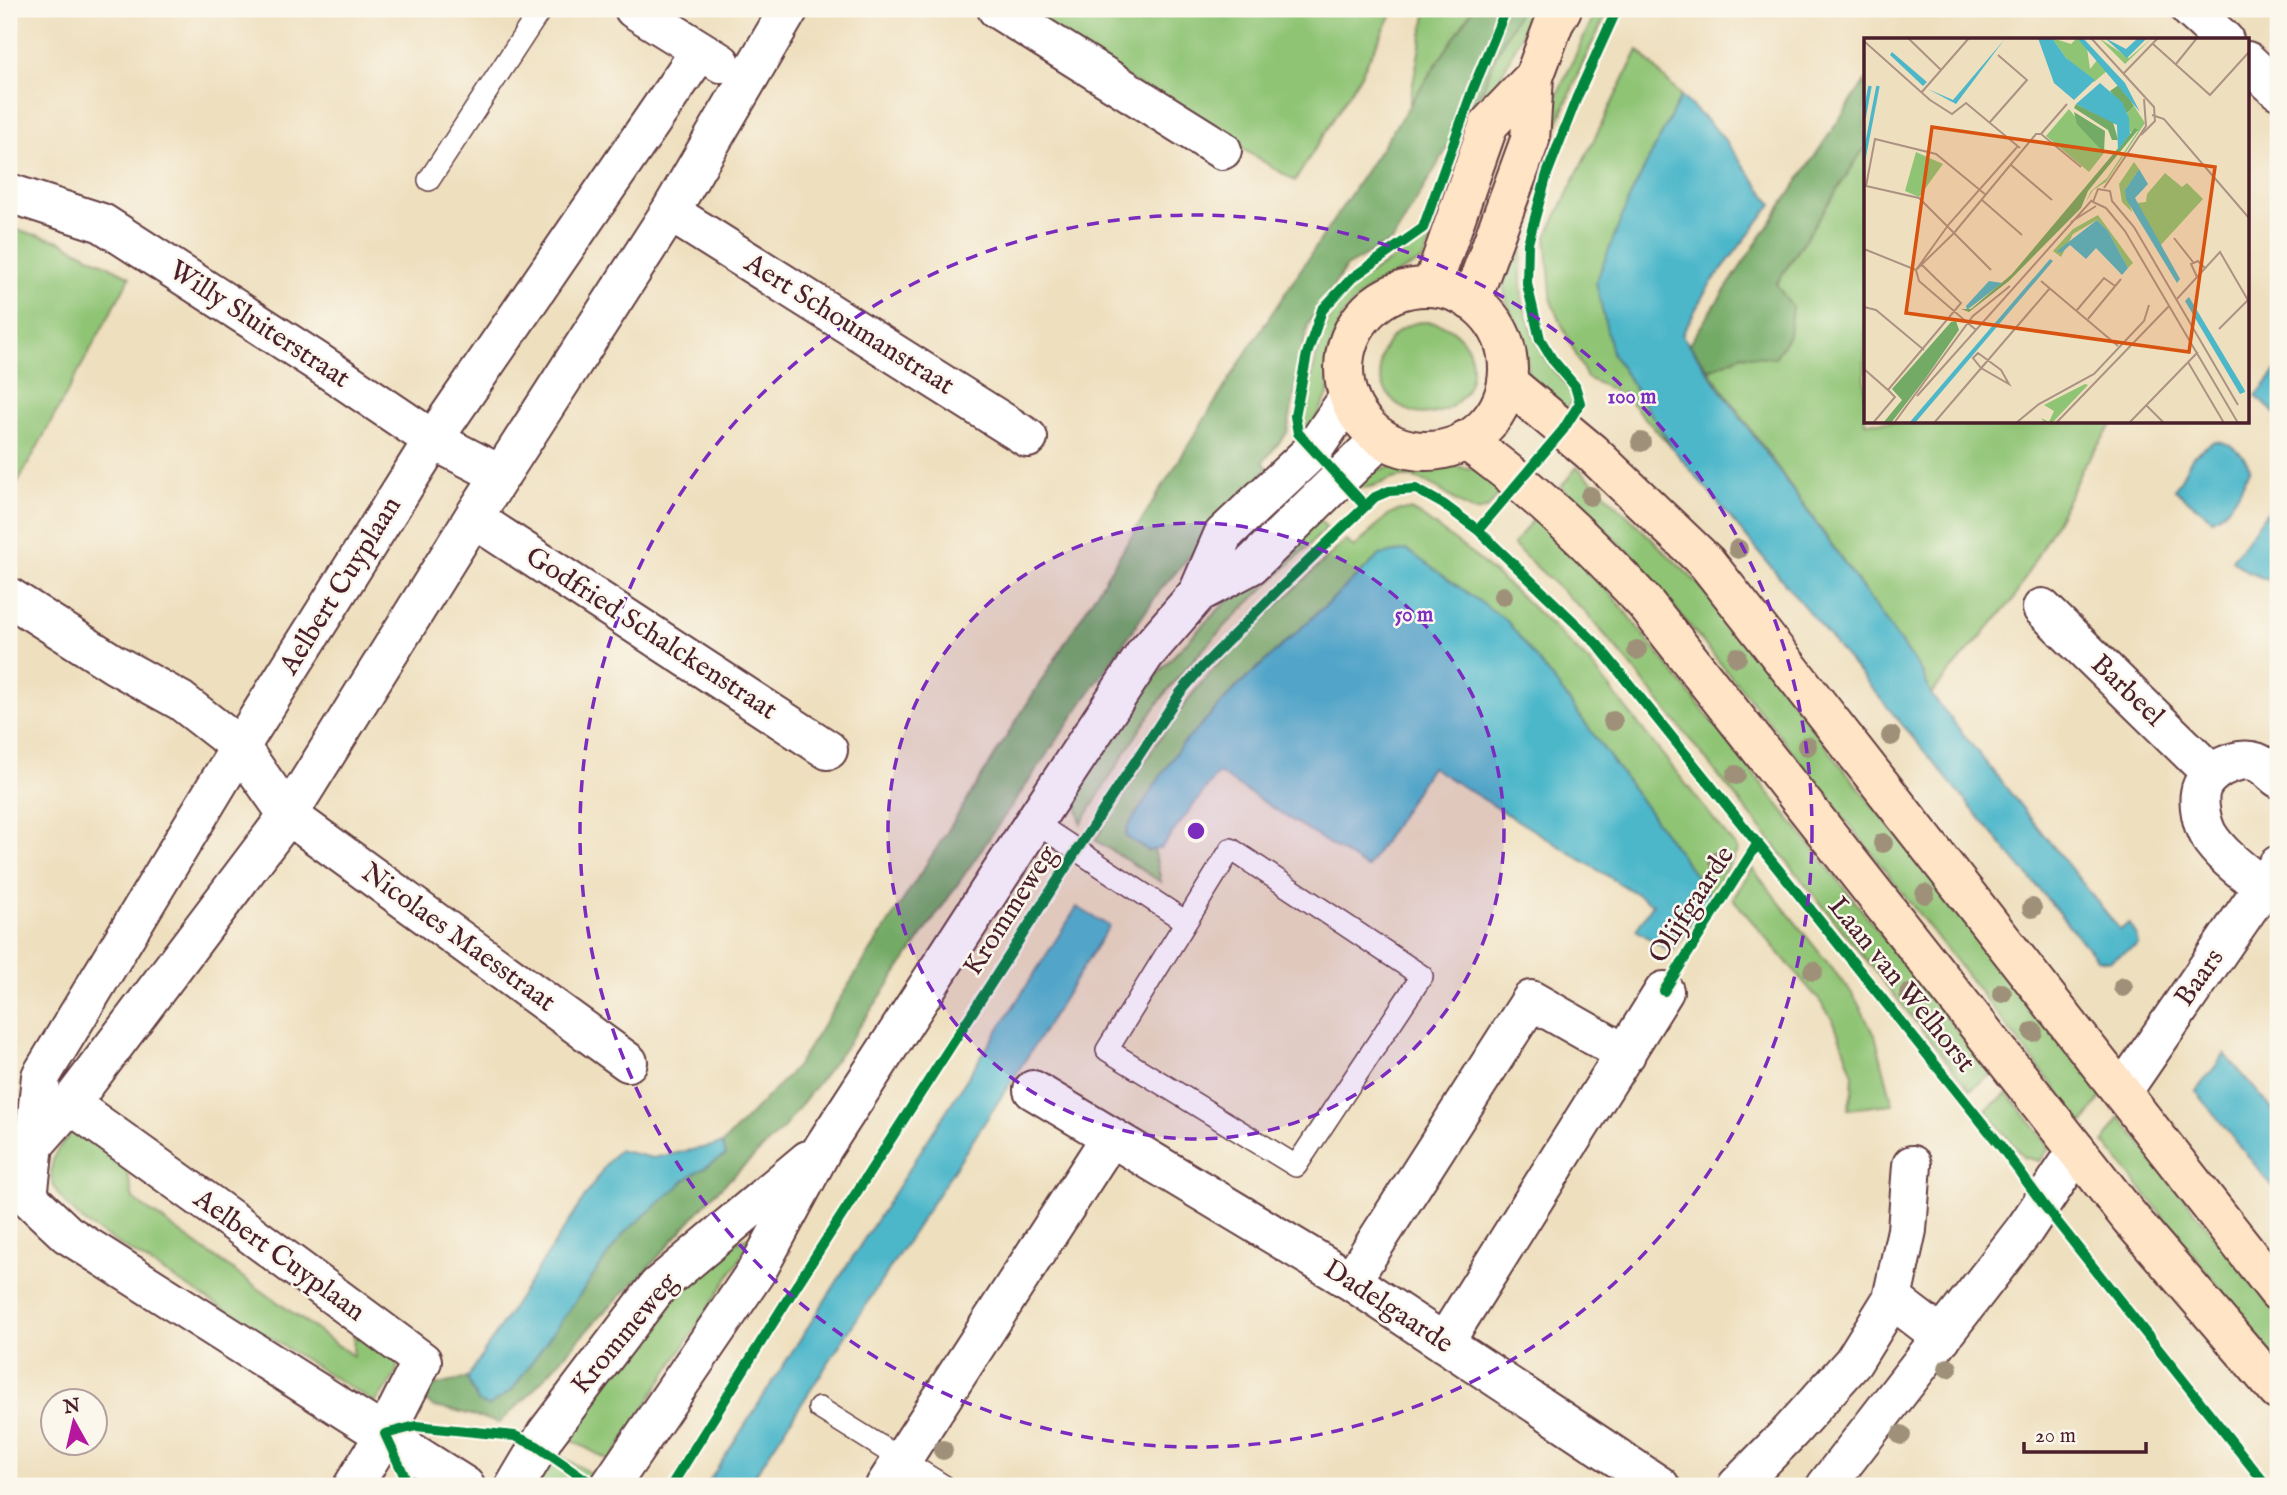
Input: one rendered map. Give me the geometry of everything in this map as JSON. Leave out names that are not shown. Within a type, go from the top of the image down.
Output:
[{"type":"main road","points":[[1471,300],[1530,140],[1534,77],[1562,9]]},
{"type":"main road","points":[[1432,286],[1489,124],[1534,77]]},
{"type":"main road","points":[[1432,286],[1450,290],[1471,300],[1489,316],[1501,336],[1507,359],[1507,382],[1493,416],[1465,440],[1445,448],[1408,449],[1381,438],[1362,420],[1349,397],[1344,374],[1346,349],[1355,327],[1381,300],[1403,290],[1432,286]]},
{"type":"main road","points":[[1507,382],[1591,452],[1707,564],[2278,1293]]},
{"type":"main road","name":"Laan van Welhorst","points":[[1465,440],[1511,473],[1590,546],[1645,603],[2130,1219],[2278,1391]]},
{"type":"street","points":[[634,9],[747,78]]},
{"type":"street","points":[[21,1141],[70,1104],[288,815],[472,518],[670,212],[789,9]]},
{"type":"street","points":[[998,9],[1222,149]]},
{"type":"street","points":[[2190,9],[2222,38]]},
{"type":"street","name":"Aelbert Cuyplaan","points":[[465,1486],[67,1234],[28,1197],[21,1141],[41,1076],[240,747],[433,440],[700,51]]},
{"type":"street","points":[[2248,62],[2278,90]]},
{"type":"street","name":"Willy Sluiterstraat","points":[[9,193],[102,223],[316,360],[433,440],[501,475]]},
{"type":"street","name":"Aert Schoumanstraat","points":[[670,212],[1028,438]]},
{"type":"street","name":"Krommeweg","points":[[610,1486],[759,1267],[823,1148],[1034,822],[1145,654],[1198,593],[1223,535],[1313,450],[1349,397]]},
{"type":"street","name":"Krommeweg","points":[[1198,593],[1251,565],[1381,438]]},
{"type":"street","name":"Godfried Schalckenstraat","points":[[472,518],[828,750]]},
{"type":"street","name":"Nicolaes Maesstraat","points":[[9,597],[114,664],[181,701],[240,747],[288,815],[628,1062]]},
{"type":"street","name":"Barbeel","points":[[2042,608],[2212,774]]},
{"type":"street","points":[[2271,876],[2228,858],[2207,834],[2202,817],[2200,791],[2212,774],[2234,761],[2256,762],[2278,778]]},
{"type":"street","name":"Baars","points":[[2122,1091],[2271,876]]},
{"type":"street","name":"Olijfgaarde","points":[[1444,1343],[1664,991]]},
{"type":"street","points":[[1351,1281],[1531,1000],[1626,1054]]},
{"type":"street","name":"Dadelgaarde","points":[[1033,1090],[1351,1281],[1660,1486]]},
{"type":"street","name":"Aelbert Cuyplaan","points":[[70,1104],[422,1361],[385,1434]]},
{"type":"street","points":[[894,1473],[1111,1138]]},
{"type":"street","name":"Krommeweg","points":[[515,1486],[545,1434],[658,1286],[823,1148]]},
{"type":"street","points":[[1826,1486],[2031,1221],[2077,1150]]},
{"type":"street","points":[[1737,1486],[1853,1362],[1892,1299],[1908,1230],[1912,1165]]},
{"type":"street","points":[[1892,1299],[1942,1337]]},
{"type":"street","points":[[353,1486],[385,1434]]},
{"type":"lane","points":[[429,180],[541,9]]},
{"type":"lane","name":"Krommeweg","points":[[1034,822],[1185,922]]},
{"type":"lane","points":[[1231,849],[1422,976],[1296,1166],[1107,1049],[1185,922],[1231,849]]},
{"type":"lane","points":[[818,1408],[894,1473],[944,1486]]},
{"type":"green space","points":[[1015,9],[1386,9],[1392,14],[1360,76],[1295,181]]},
{"type":"green space","points":[[1427,9],[1473,9],[1409,105]]},
{"type":"green space","points":[[1473,9],[1520,9],[1496,55],[1484,86],[1393,240],[1346,267],[1308,325],[1287,433],[1263,462],[1268,468],[1161,589],[847,1045],[781,1131],[712,1196],[645,1272],[499,1423],[433,1407],[421,1396],[434,1386],[467,1378],[478,1402],[512,1390],[623,1234],[690,1176],[726,1155],[722,1144],[796,1067],[947,832],[1249,348]]},
{"type":"green space","points":[[1520,9],[1534,9],[1499,80],[1423,260],[1366,290],[1344,314],[1330,351],[1328,395],[1307,435],[1301,421],[1327,323],[1350,286],[1416,244],[1425,232],[1440,203],[1496,55]]},
{"type":"green space","points":[[1597,9],[1609,9],[1578,74],[1546,156],[1524,238],[1521,275],[1524,307],[1542,351],[1570,390],[1574,400],[1558,420],[1529,381],[1525,354],[1506,299],[1503,265],[1538,147],[1558,93]]},
{"type":"green space","points":[[1638,50],[1681,96],[1630,197],[1612,353],[1674,450],[1624,395],[1587,378],[1552,304],[1546,237]]},
{"type":"green space","points":[[1864,82],[1864,149],[1776,284],[1792,307],[1789,335],[1775,358],[1742,355],[1709,370],[1689,344]]},
{"type":"green space","points":[[1864,149],[1864,424],[2113,424],[2082,469],[2013,600],[1931,694],[1923,674],[1709,370],[1742,355],[1775,357],[1789,335],[1776,285]]},
{"type":"green space","points":[[9,228],[60,241],[130,277],[9,499]]},
{"type":"green space","points":[[1426,322],[1444,325],[1459,335],[1469,350],[1472,368],[1469,386],[1459,401],[1444,411],[1426,414],[1408,411],[1393,401],[1383,386],[1380,368],[1383,350],[1393,335],[1408,325]]},
{"type":"green space","points":[[1394,466],[1453,466],[1474,469],[1506,486],[1488,508],[1476,512],[1434,486],[1416,479],[1400,477],[1369,487],[1358,487],[1368,472]]},
{"type":"green space","points":[[1577,467],[1718,603],[1835,758],[2103,1094],[2083,1124],[1775,730],[1633,557],[1561,487]]},
{"type":"green space","points":[[1400,510],[1410,510],[1420,515],[1470,552],[1590,663],[1738,850],[1710,896],[1564,694],[1407,550],[1380,556],[1234,690],[1148,851],[1154,849],[1161,882],[1095,840],[1174,718],[1204,680],[1274,608],[1346,540],[1354,548],[1387,516]]},
{"type":"green space","points":[[1539,512],[1557,526],[1992,1074],[1970,1090],[1627,661],[1587,614],[1513,545]]},
{"type":"green space","points":[[1317,517],[1327,528],[1228,624],[1172,685],[1136,736],[1081,824],[1075,794],[1126,713],[1193,635]]},
{"type":"green space","points":[[1752,868],[1854,996],[1875,1035],[1893,1104],[1848,1109],[1853,1074],[1834,1022],[1819,1000],[1733,899]]},
{"type":"green space","points":[[2008,1093],[2050,1147],[2040,1161],[2023,1157],[1986,1110]]},
{"type":"green space","points":[[2120,1117],[2278,1315],[2278,1361],[2104,1142]]},
{"type":"green space","points":[[78,1126],[125,1161],[133,1199],[353,1356],[354,1326],[397,1362],[397,1373],[375,1403],[85,1223],[58,1194],[51,1168],[61,1145]]},
{"type":"green space","points":[[751,1237],[742,1256],[610,1461],[562,1435],[616,1350],[732,1243]]},
{"type":"green space","points":[[555,1453],[599,1478],[593,1486],[534,1486]]},
{"type":"water","points":[[1681,96],[1720,134],[1772,204],[1706,290],[1682,335],[1923,674],[1931,694],[2120,930],[2129,923],[2136,934],[2138,945],[2109,961],[2097,959],[1674,450],[1612,353],[1596,282],[1630,197]]},
{"type":"water","points":[[2278,369],[2278,416],[2256,396]]},
{"type":"water","points":[[2214,441],[2236,449],[2250,468],[2231,504],[2212,519],[2175,490],[2193,456]]},
{"type":"water","points":[[2278,497],[2278,584],[2248,572],[2232,560]]},
{"type":"water","points":[[1407,550],[1507,621],[1564,694],[1710,896],[1671,952],[1636,930],[1653,904],[1431,767],[1367,868],[1218,773],[1161,848],[1149,851],[1126,837],[1127,828],[1179,748],[1234,690],[1380,555]]},
{"type":"water","points":[[1077,907],[1109,926],[1029,1054],[748,1486],[706,1486]]},
{"type":"water","points":[[2225,1054],[2278,1116],[2278,1194],[2196,1091]]},
{"type":"water","points":[[722,1144],[726,1155],[690,1176],[623,1234],[512,1390],[489,1406],[478,1402],[467,1378],[618,1150],[653,1158]]},
{"type":"cycle path","points":[[1365,506],[1298,433],[1295,416],[1307,354],[1322,310],[1352,278],[1423,228],[1473,89],[1506,9]]},
{"type":"cycle path","points":[[1478,530],[1563,430],[1580,403],[1575,386],[1552,359],[1540,339],[1527,284],[1528,243],[1547,174],[1577,97],[1617,9]]},
{"type":"cycle path","points":[[671,1486],[786,1302],[1180,693],[1277,591],[1375,497],[1389,491],[1416,489],[1443,504],[1478,530],[1597,644],[2000,1145],[2043,1204],[2267,1486]]},
{"type":"cycle path","points":[[1664,991],[1758,843]]},
{"type":"cycle path","points":[[409,1486],[385,1434],[416,1426],[515,1436],[537,1446],[595,1486]]}]
